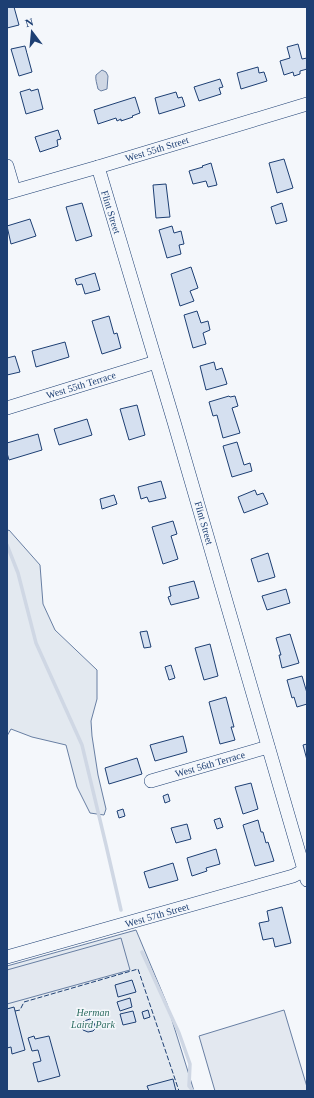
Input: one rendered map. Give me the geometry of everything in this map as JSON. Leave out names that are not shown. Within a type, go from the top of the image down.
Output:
[{"type":"street","name":"West 55th Street","points":[[10,192],[307,104]]},
{"type":"street","points":[[7,166],[10,192]]},
{"type":"street","name":"Flint Street","points":[[98,167],[306,873]]},
{"type":"street","name":"West 55th Terrace","points":[[7,408],[156,362]]},
{"type":"street","name":"West 56th Terrace","points":[[151,781],[268,747]]},
{"type":"street","name":"West 57th Street","points":[[7,957],[306,873]]},
{"type":"green space","points":[[9,530],[40,565],[43,604],[55,630],[97,670],[97,699],[91,721],[98,775],[106,809],[104,815],[90,813],[77,787],[66,745],[32,737],[11,729],[7,736],[7,531]]},
{"type":"green space","name":"Herman Laird Park","points":[[136,930],[167,1004],[194,1091],[7,1091],[7,966]]},
{"type":"shaded area","points":[[102,70],[106,72],[108,76],[107,89],[101,91],[98,89],[96,75]]},
{"type":"shaded area","points":[[121,938],[130,970],[7,1004],[7,970]]},
{"type":"shaded area","points":[[284,1010],[307,1091],[215,1091],[199,1036]]},
{"type":"building","points":[[7,7],[14,7],[19,25],[7,28]]},
{"type":"building","points":[[298,44],[302,59],[307,58],[307,69],[300,71],[300,74],[294,76],[293,72],[284,75],[280,61],[290,58],[287,47]]},
{"type":"building","points":[[25,46],[32,72],[19,76],[11,49]]},
{"type":"building","points":[[258,67],[259,73],[264,72],[267,81],[241,89],[237,73]]},
{"type":"building","points":[[220,79],[223,87],[219,88],[221,94],[199,101],[194,87]]},
{"type":"building","points":[[30,89],[31,91],[38,89],[43,109],[26,114],[20,92]]},
{"type":"building","points":[[176,92],[178,98],[182,97],[185,106],[159,114],[155,98]]},
{"type":"building","points":[[135,97],[140,113],[121,121],[121,119],[117,121],[116,118],[98,124],[94,110]]},
{"type":"building","points":[[58,130],[61,139],[57,140],[58,146],[40,152],[35,137]]},
{"type":"building","points":[[284,159],[293,188],[277,193],[269,163]]},
{"type":"building","points":[[211,163],[217,185],[208,187],[206,181],[193,184],[189,171]]},
{"type":"building","points":[[166,184],[170,217],[156,218],[153,185]]},
{"type":"building","points":[[82,203],[92,236],[76,241],[66,207]]},
{"type":"building","points":[[282,203],[287,221],[276,224],[271,207]]},
{"type":"building","points":[[30,219],[36,236],[11,244],[7,226]]},
{"type":"building","points":[[172,226],[174,233],[181,231],[184,244],[179,245],[181,254],[167,258],[159,230]]},
{"type":"building","points":[[191,267],[198,288],[190,291],[194,301],[180,306],[171,274]]},
{"type":"building","points":[[95,273],[100,290],[85,294],[82,284],[77,285],[75,279]]},
{"type":"building","points":[[197,311],[201,323],[208,321],[210,330],[203,333],[206,344],[193,348],[184,315]]},
{"type":"building","points":[[109,316],[114,334],[117,333],[121,348],[102,354],[92,321]]},
{"type":"building","points":[[65,342],[69,357],[36,367],[32,351]]},
{"type":"building","points":[[15,356],[20,372],[7,375],[7,358]]},
{"type":"building","points":[[214,362],[216,370],[222,368],[227,384],[206,390],[200,366]]},
{"type":"building","points":[[229,396],[235,396],[238,406],[232,408],[240,433],[223,438],[217,415],[213,416],[209,402]]},
{"type":"building","points":[[137,405],[145,435],[129,440],[120,409]]},
{"type":"building","points":[[87,419],[92,435],[59,445],[54,429]]},
{"type":"building","points":[[38,434],[42,450],[9,460],[7,443]]},
{"type":"building","points":[[237,442],[244,465],[250,463],[252,471],[232,477],[223,446]]},
{"type":"building","points":[[161,481],[166,498],[149,502],[147,497],[141,499],[138,487]]},
{"type":"building","points":[[255,490],[257,495],[263,493],[268,504],[244,513],[238,497]]},
{"type":"building","points":[[114,495],[117,504],[102,509],[100,499]]},
{"type":"building","points":[[173,521],[177,534],[171,536],[178,559],[163,564],[152,527]]},
{"type":"building","points":[[268,553],[275,577],[258,582],[251,559]]},
{"type":"building","points":[[194,581],[199,598],[171,605],[168,597],[171,596],[169,587]]},
{"type":"building","points":[[286,589],[290,603],[267,610],[262,596]]},
{"type":"building","points":[[147,631],[151,647],[144,648],[140,632]]},
{"type":"building","points":[[290,634],[299,663],[282,668],[279,655],[281,655],[276,638]]},
{"type":"building","points":[[210,644],[218,676],[204,680],[195,648]]},
{"type":"building","points":[[171,665],[175,678],[169,680],[165,667]]},
{"type":"building","points":[[302,676],[307,693],[307,704],[297,707],[294,697],[292,698],[287,680]]},
{"type":"building","points":[[226,697],[234,727],[231,727],[235,740],[220,744],[209,702]]},
{"type":"building","points":[[183,736],[187,752],[155,761],[150,745]]},
{"type":"building","points":[[307,744],[307,760],[303,745]]},
{"type":"building","points":[[137,758],[142,774],[109,784],[105,768]]},
{"type":"building","points":[[251,783],[258,809],[243,814],[235,787]]},
{"type":"building","points":[[168,794],[170,801],[165,803],[163,796]]},
{"type":"building","points":[[123,809],[125,816],[119,818],[117,811]]},
{"type":"building","points":[[220,818],[223,827],[217,829],[214,820]]},
{"type":"building","points":[[258,820],[261,832],[263,832],[266,843],[268,842],[274,861],[255,866],[243,825]]},
{"type":"building","points":[[187,824],[191,839],[176,843],[171,828]]},
{"type":"building","points":[[216,849],[220,864],[206,868],[207,871],[192,876],[187,858]]},
{"type":"building","points":[[173,863],[178,880],[149,888],[144,872]]},
{"type":"building","points":[[282,907],[291,943],[275,947],[273,938],[263,940],[259,923],[269,921],[267,911]]},
{"type":"building","points":[[132,980],[136,992],[118,997],[115,985]]},
{"type":"building","points":[[130,998],[132,1007],[120,1011],[117,1002]]},
{"type":"building","points":[[14,1007],[25,1050],[12,1054],[11,1047],[7,1048],[7,1009]]},
{"type":"building","points":[[148,1010],[150,1017],[144,1019],[142,1012]]},
{"type":"building","points":[[133,1011],[136,1022],[123,1025],[120,1014]]},
{"type":"building","points":[[90,1019],[96,1028],[93,1031],[88,1032],[83,1030],[82,1025],[84,1021]]},
{"type":"building","points":[[34,1036],[35,1039],[49,1036],[60,1076],[38,1082],[33,1063],[41,1061],[38,1050],[32,1051],[28,1038]]},
{"type":"building","points":[[173,1079],[176,1091],[149,1091],[147,1086]]},
{"type":"waterway","points":[[7,545],[18,573],[36,643],[82,745],[121,910]]},
{"type":"waterway","points":[[142,952],[179,1033],[190,1064],[189,1086],[193,1091]]},
{"type":"fence","points":[[15,1011],[20,1010],[24,1002],[138,969],[179,1091]]}]
